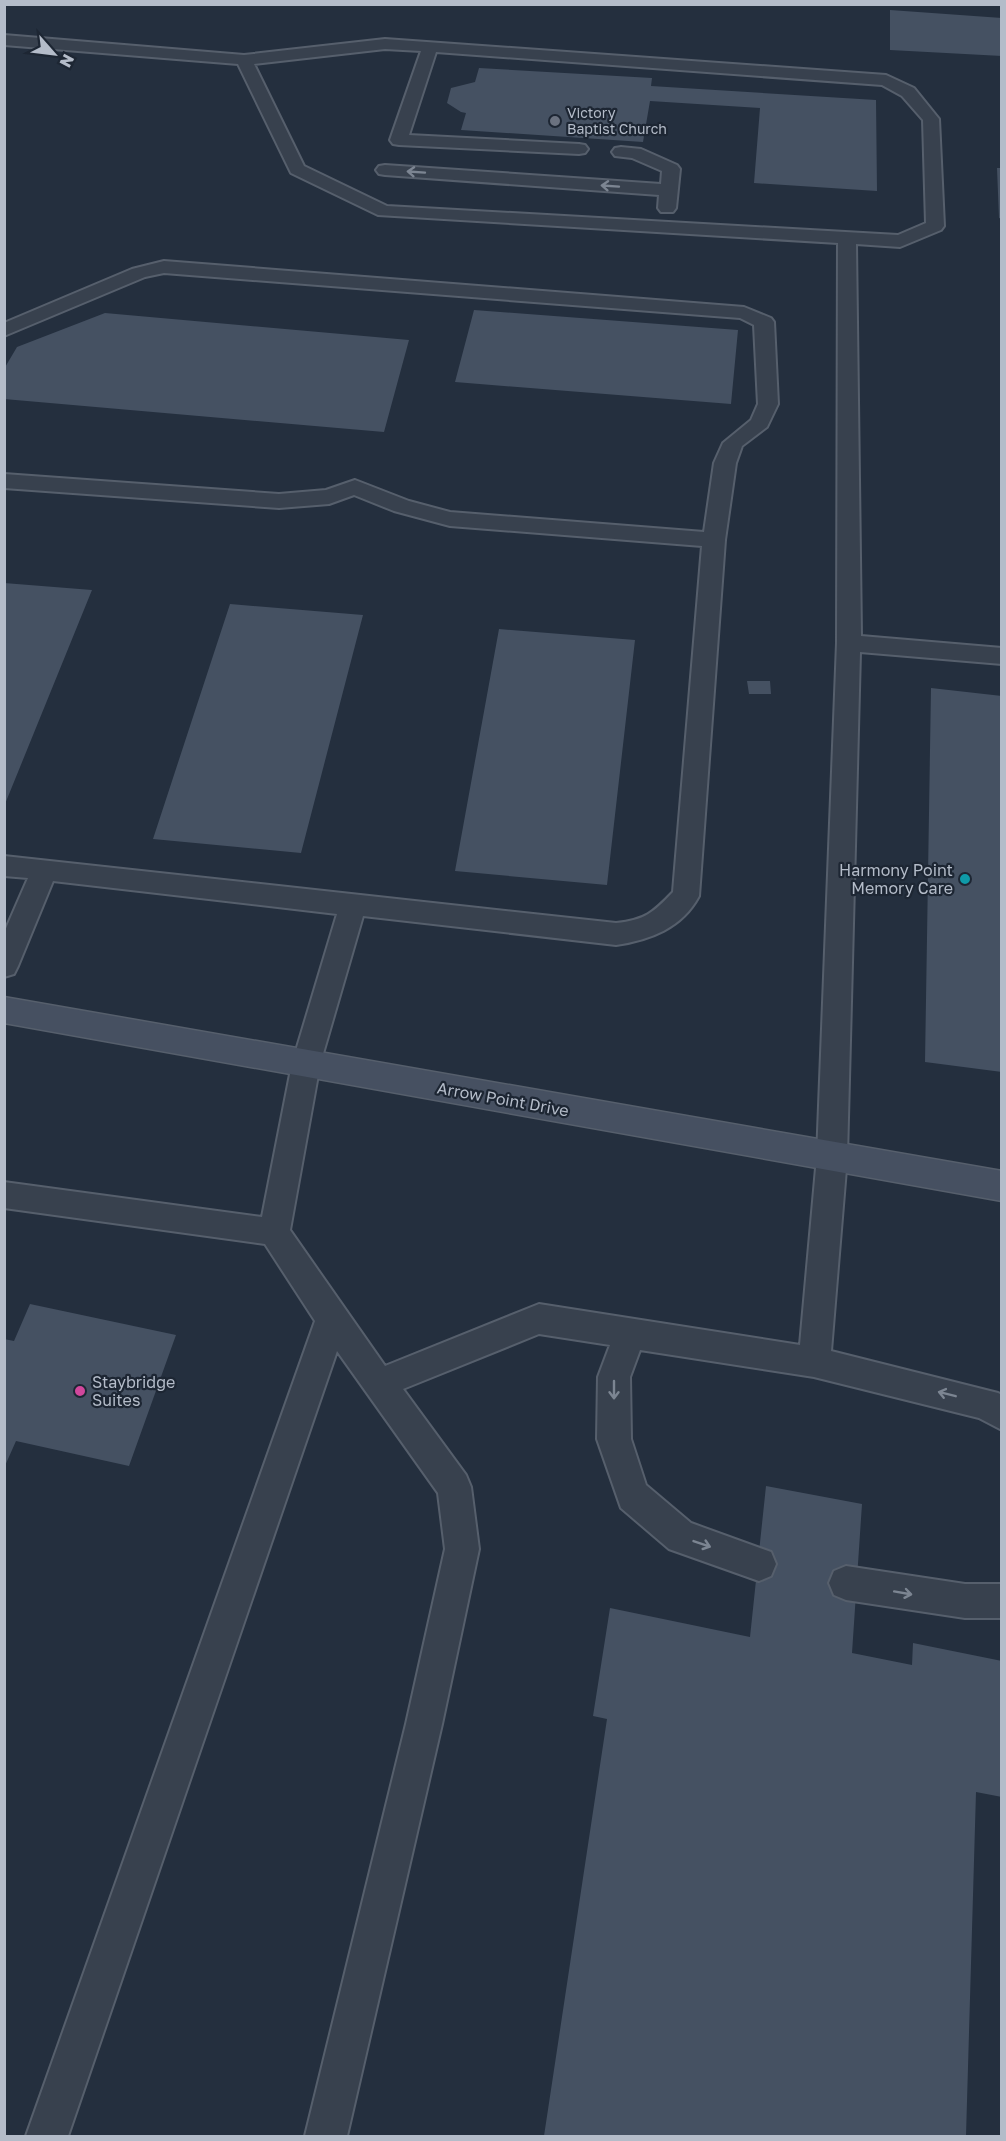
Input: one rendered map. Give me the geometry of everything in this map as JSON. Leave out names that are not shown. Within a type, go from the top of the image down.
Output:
[{"type":"street","name":"Arrow Point Drive","points":[[4,1010],[1002,1186]]},
{"type":"lane","points":[[4,40],[243,60],[386,44],[886,80],[908,92],[931,119],[935,226],[900,241],[384,211],[297,169],[243,60]]},
{"type":"lane","points":[[368,204],[399,140],[430,47]]},
{"type":"lane","points":[[399,140],[579,149]]},
{"type":"lane","points":[[621,152],[635,153],[671,169],[665,228]]},
{"type":"lane","points":[[385,170],[669,190]]},
{"type":"lane","points":[[814,1362],[832,1157],[849,643],[847,239]]},
{"type":"lane","points":[[4,330],[139,273],[164,267],[744,313],[764,322],[768,404],[760,423],[733,443],[725,463],[714,540],[686,896],[662,921],[643,931],[615,934],[4,866]]},
{"type":"lane","points":[[4,481],[279,501],[329,497],[355,487],[399,506],[450,519],[714,540]]},
{"type":"lane","points":[[849,643],[1002,656]]},
{"type":"lane","points":[[4,966],[45,870]]},
{"type":"lane","points":[[326,2136],[424,1724],[462,1549],[454,1487],[332,1320],[274,1232],[306,1065],[353,905]]},
{"type":"lane","points":[[4,1195],[274,1232]]},
{"type":"lane","points":[[380,1383],[539,1319],[814,1362],[986,1404],[1002,1414]]},
{"type":"lane","points":[[47,2136],[332,1320]]},
{"type":"lane","points":[[630,1334],[614,1377],[614,1439],[633,1496],[681,1537],[759,1564]]},
{"type":"lane","points":[[846,1583],[965,1601],[1002,1601]]},
{"type":"building","points":[[890,10],[1002,18],[1002,56],[890,50]]},
{"type":"building","name":"Victory Baptist Church","points":[[479,68],[652,78],[651,86],[876,100],[877,191],[754,183],[760,108],[650,101],[643,142],[461,130],[466,113],[447,103],[451,88],[475,82]]},
{"type":"building","points":[[997,168],[1002,168],[1002,219],[999,218]]},
{"type":"building","points":[[474,310],[738,330],[731,404],[455,382]]},
{"type":"building","points":[[105,313],[409,340],[384,432],[4,399],[4,369],[17,347]]},
{"type":"building","points":[[4,583],[92,590],[5,804],[4,804]]},
{"type":"building","points":[[230,604],[363,615],[301,853],[153,839]]},
{"type":"building","points":[[499,629],[635,640],[607,885],[455,871]]},
{"type":"building","points":[[747,681],[770,681],[771,694],[749,694]]},
{"type":"building","name":"Harmony Point Memory Care","points":[[931,688],[1002,696],[1002,1072],[925,1062]]},
{"type":"building","name":"Staybridge Suites","points":[[30,1304],[176,1335],[129,1466],[16,1441],[4,1468],[4,1339],[14,1341]]},
{"type":"building","points":[[766,1486],[862,1504],[852,1653],[912,1665],[913,1643],[1002,1661],[1002,1797],[976,1792],[966,2136],[544,2136],[607,1719],[593,1716],[610,1608],[750,1637]]},
{"type":"place","name":"Victory Baptist Church","points":[[555,121]]},
{"type":"place","name":"Harmony Point Memory Care","points":[[965,879]]},
{"type":"place","name":"Staybridge Suites","points":[[80,1391]]}]
